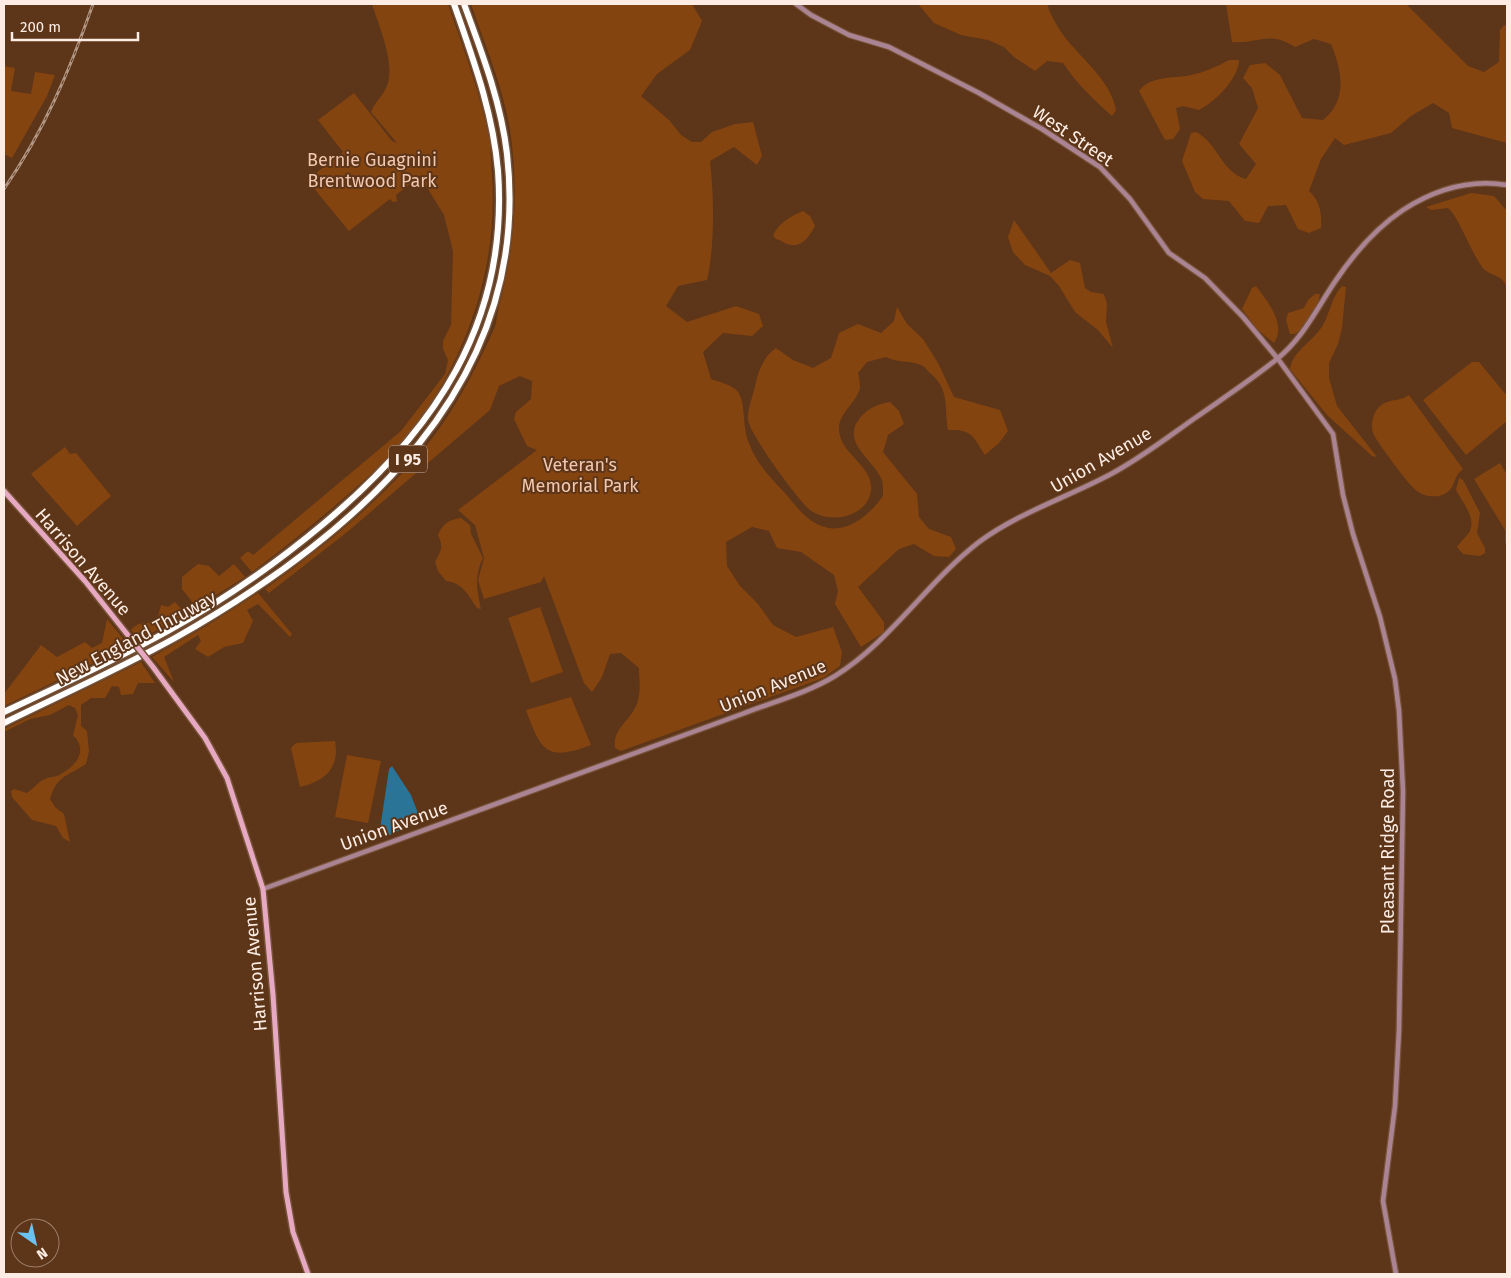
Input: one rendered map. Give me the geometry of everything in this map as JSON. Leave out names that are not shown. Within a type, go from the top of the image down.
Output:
[{"type":"highway","name":"New England Thruway","points":[[4,712],[155,638],[215,604],[266,569],[326,522],[372,481],[409,442],[437,405],[460,365],[482,308],[493,263],[498,217],[498,170],[492,124],[485,95],[454,4]]},
{"type":"highway","name":"New England Thruway","points":[[4,723],[174,638],[277,573],[348,516],[394,474],[424,440],[450,403],[472,362],[489,320],[501,276],[509,215],[507,155],[499,110],[464,4]]},
{"type":"main road","name":"Harrison Avenue","points":[[4,491],[85,581],[153,667],[204,738],[227,778],[263,889],[273,995],[286,1192],[293,1232],[308,1274]]},
{"type":"street","name":"West Street","points":[[796,4],[811,15],[849,35],[889,47],[979,93],[1042,129],[1100,167],[1130,199],[1168,253],[1218,289],[1279,357],[1333,434]]},
{"type":"street","name":"Union Avenue","points":[[263,889],[742,714],[814,686],[836,675],[860,657],[979,542],[1013,522],[1128,465],[1279,357],[1306,329],[1342,272],[1388,221],[1414,204],[1444,190],[1475,184],[1507,185]]},
{"type":"street","name":"Pleasant Ridge Road","points":[[1333,434],[1343,495],[1380,616],[1395,679],[1399,711],[1403,791],[1400,1030],[1395,1106],[1383,1201],[1396,1274]]},
{"type":"green space","name":"Bernie Guagnini Brentwood Park","points":[[372,4],[448,4],[476,87],[490,142],[493,212],[489,249],[482,285],[472,320],[458,354],[421,418],[399,447],[327,512],[252,572],[240,558],[248,551],[253,555],[401,431],[445,374],[448,360],[443,349],[443,341],[451,325],[453,251],[444,215],[420,176],[396,195],[397,201],[393,202],[390,199],[349,231],[307,180],[343,152],[318,120],[354,93],[392,141],[397,143],[371,112],[385,90],[389,71],[386,47]]},
{"type":"green space","name":"Veteran's Memorial Park","points":[[471,4],[692,4],[702,21],[690,50],[657,74],[641,96],[669,120],[681,135],[692,142],[701,142],[712,132],[735,124],[753,122],[762,156],[757,165],[734,147],[710,161],[713,220],[710,267],[707,280],[678,286],[666,306],[687,322],[736,306],[759,314],[763,326],[752,336],[723,333],[703,352],[711,379],[733,387],[738,392],[743,409],[745,430],[755,457],[807,518],[827,528],[846,527],[863,517],[883,496],[882,480],[878,472],[860,450],[854,435],[855,427],[866,412],[881,404],[890,402],[899,411],[904,424],[888,435],[883,452],[917,494],[919,517],[929,529],[951,537],[956,549],[949,557],[934,556],[914,544],[899,549],[858,587],[884,622],[884,632],[861,647],[835,604],[838,591],[834,575],[801,552],[777,548],[769,531],[752,527],[726,542],[727,566],[740,586],[758,604],[773,625],[796,637],[833,627],[842,652],[840,666],[823,678],[621,751],[615,748],[615,741],[620,729],[636,707],[640,688],[639,668],[621,653],[610,654],[602,677],[592,692],[584,683],[544,576],[541,582],[484,599],[478,580],[484,558],[475,525],[458,510],[537,450],[527,446],[514,419],[516,412],[531,399],[532,381],[520,376],[499,386],[490,410],[346,533],[269,593],[265,589],[343,529],[414,460],[438,430],[459,398],[478,364],[495,327],[512,241],[515,197],[513,152],[503,98]]},
{"type":"green space","points":[[918,4],[1048,4],[1050,13],[1062,33],[1106,86],[1116,110],[1112,116],[1086,91],[1063,63],[1047,61],[1035,71],[1014,57],[1004,47],[988,40],[961,35],[934,23]]},
{"type":"green space","points":[[1226,4],[1406,4],[1468,66],[1484,72],[1499,62],[1500,30],[1504,25],[1507,26],[1507,143],[1452,128],[1449,113],[1433,103],[1411,116],[1391,133],[1344,145],[1335,138],[1321,159],[1309,191],[1316,199],[1320,208],[1321,228],[1309,233],[1298,229],[1286,205],[1268,206],[1259,223],[1245,221],[1229,201],[1203,199],[1195,192],[1182,161],[1191,133],[1196,132],[1203,137],[1231,170],[1246,179],[1256,164],[1239,144],[1258,108],[1252,88],[1243,78],[1250,65],[1265,63],[1280,75],[1302,118],[1323,120],[1331,112],[1339,94],[1340,75],[1331,44],[1314,39],[1295,47],[1278,39],[1271,38],[1232,42]]},
{"type":"green space","points":[[1229,60],[1239,60],[1231,82],[1219,95],[1199,110],[1183,106],[1176,108],[1180,129],[1173,139],[1165,140],[1139,91],[1150,82],[1163,78],[1196,74]]},
{"type":"green space","points":[[4,66],[15,68],[11,91],[31,94],[35,72],[55,75],[47,96],[12,158],[4,154]]},
{"type":"green space","points":[[1471,193],[1494,196],[1507,211],[1507,298],[1504,282],[1483,268],[1461,227],[1448,208],[1431,210],[1426,207]]},
{"type":"green space","points":[[803,211],[810,216],[815,226],[806,239],[794,245],[773,236],[781,224]]},
{"type":"green space","points":[[1014,220],[1051,273],[1070,260],[1080,263],[1085,288],[1091,292],[1104,294],[1107,304],[1106,322],[1113,348],[1098,330],[1075,312],[1059,286],[1050,276],[1025,265],[1013,252],[1008,237]]},
{"type":"green space","points":[[1256,286],[1270,306],[1277,321],[1277,336],[1274,343],[1258,330],[1242,309],[1252,288]]},
{"type":"green space","points":[[1342,286],[1346,287],[1342,328],[1338,344],[1329,363],[1329,378],[1337,406],[1377,457],[1372,456],[1327,415],[1290,369],[1295,356],[1323,325]]},
{"type":"green space","points":[[1315,294],[1320,294],[1311,316],[1295,334],[1290,334],[1286,320],[1288,313],[1304,308],[1308,300]]},
{"type":"green space","points":[[897,307],[907,324],[923,339],[938,363],[954,397],[1000,410],[1008,431],[999,443],[985,455],[978,443],[967,432],[948,430],[945,398],[941,386],[923,366],[886,357],[867,362],[858,373],[860,388],[842,417],[839,428],[840,437],[844,445],[867,474],[871,490],[863,507],[856,512],[847,516],[837,517],[818,515],[810,510],[795,494],[775,467],[751,428],[748,412],[760,369],[768,355],[776,348],[793,360],[813,368],[831,358],[839,333],[858,324],[881,333],[894,321]]},
{"type":"green space","points":[[1472,362],[1479,362],[1507,396],[1507,421],[1466,455],[1423,400]]},
{"type":"green space","points":[[1409,395],[1463,469],[1457,476],[1452,488],[1439,496],[1425,495],[1413,488],[1373,433],[1373,419],[1380,407],[1387,402]]},
{"type":"green space","points":[[65,447],[70,454],[76,453],[111,496],[77,526],[31,474]]},
{"type":"green space","points":[[1500,463],[1507,475],[1507,544],[1505,543],[1505,530],[1474,479]]},
{"type":"green space","points":[[1459,478],[1463,480],[1480,513],[1477,533],[1485,548],[1485,553],[1480,556],[1463,554],[1457,547],[1469,533],[1471,526],[1470,515],[1456,490]]},
{"type":"green space","points":[[461,518],[470,525],[471,534],[483,558],[477,577],[481,609],[477,608],[461,587],[446,581],[438,571],[435,562],[441,549],[438,535],[440,531],[447,523]]},
{"type":"green space","points":[[198,564],[209,566],[219,576],[234,564],[245,577],[181,617],[139,640],[131,630],[137,625],[157,621],[161,605],[168,607],[175,602],[182,610],[193,603],[182,589],[182,577]]},
{"type":"green space","points":[[258,593],[292,634],[290,637],[258,604],[247,610],[253,621],[243,643],[224,647],[208,657],[195,649],[201,641],[198,635],[164,657],[174,682],[152,657],[208,625]]},
{"type":"green space","points":[[540,607],[563,672],[531,683],[508,618]]},
{"type":"green space","points":[[107,619],[129,646],[4,706],[4,694],[41,645],[57,657],[85,642],[92,648],[102,643]]},
{"type":"green space","points":[[141,662],[155,683],[138,683],[133,694],[121,695],[119,687],[112,686],[105,698],[91,698],[81,705],[81,726],[87,731],[89,751],[86,764],[64,777],[56,785],[50,799],[55,807],[64,814],[70,842],[63,838],[56,826],[32,820],[12,797],[11,791],[14,789],[27,793],[43,780],[57,776],[69,769],[78,759],[80,747],[73,735],[78,715],[75,708],[69,705],[50,715],[30,719],[4,732],[4,729]]},
{"type":"green space","points":[[571,697],[591,745],[576,750],[555,752],[541,744],[526,710]]},
{"type":"green space","points":[[335,741],[335,759],[329,772],[317,781],[300,787],[291,748],[296,743]]},
{"type":"green space","points":[[347,755],[381,761],[368,823],[335,817]]},
{"type":"water","points":[[392,766],[411,795],[421,821],[387,836],[380,833],[380,829],[389,769]]},
{"type":"railway","points":[[4,189],[32,145],[55,100],[93,4]]}]
